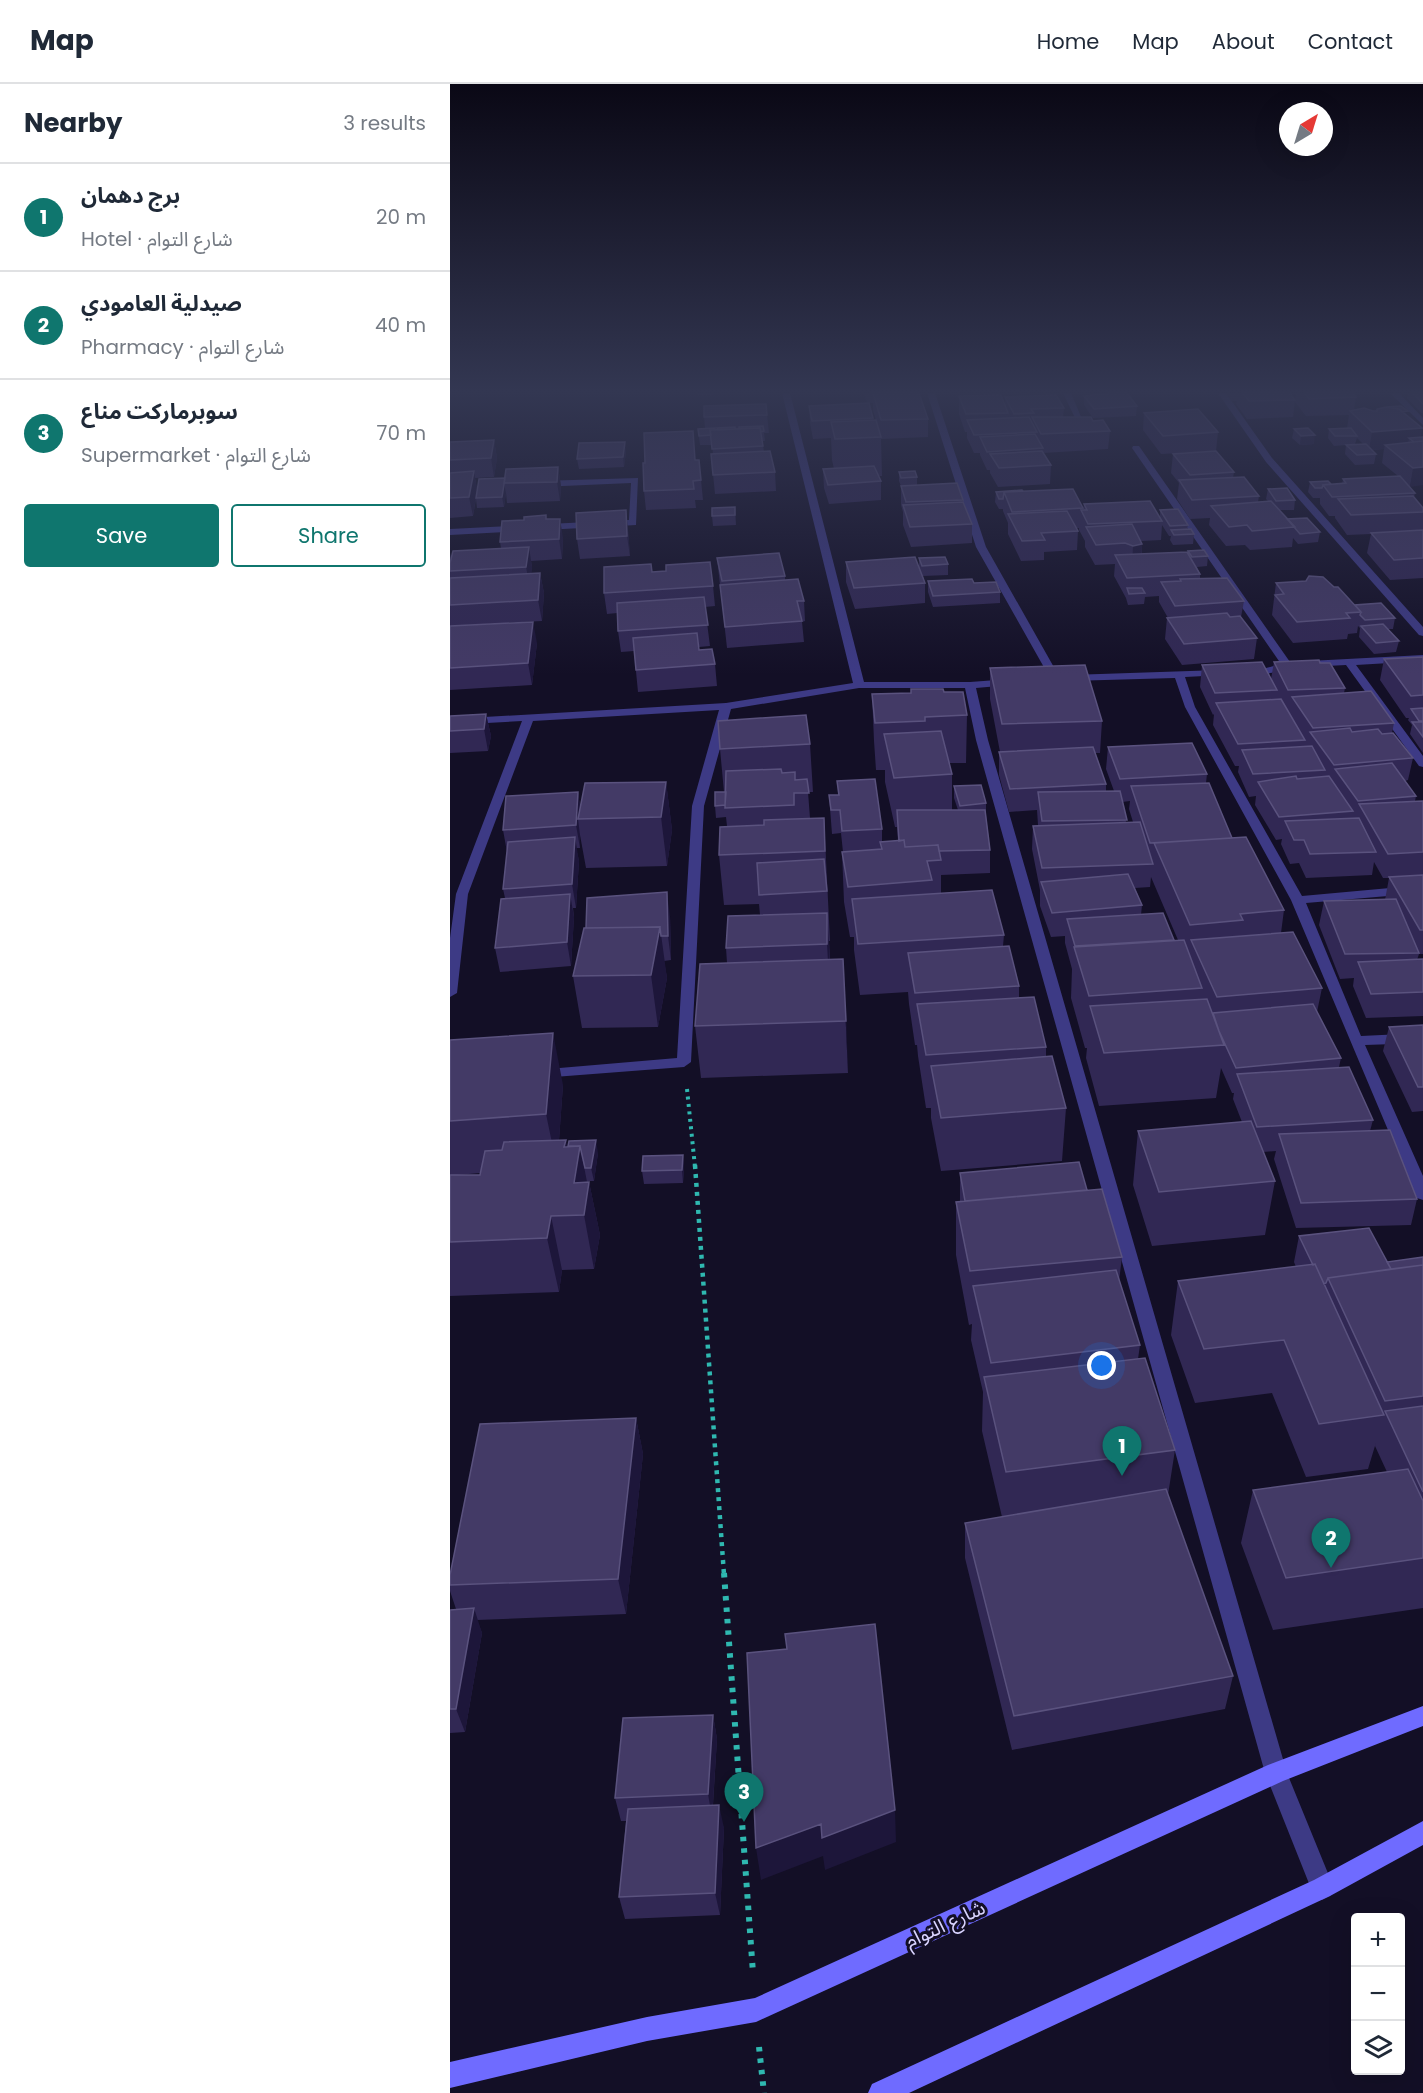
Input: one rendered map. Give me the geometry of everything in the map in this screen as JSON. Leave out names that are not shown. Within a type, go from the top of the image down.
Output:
[{"type":"main road","name":"شارع التوام","points":[[450,2075],[647,2029],[756,2010],[1276,1773],[1423,1716]]},
{"type":"main road","points":[[881,2093],[1322,1888],[1423,1832]]},
{"type":"street","points":[[450,532],[633,523],[635,487]]},
{"type":"street","points":[[809,487],[859,685]]},
{"type":"street","points":[[961,487],[981,548],[1049,679],[1267,671],[1287,665],[1423,658]]},
{"type":"street","points":[[1163,487],[1287,665]]},
{"type":"street","points":[[1293,487],[1423,633]]},
{"type":"street","points":[[1349,662],[1423,764]]},
{"type":"street","points":[[1179,674],[1190,707],[1298,900],[1423,1194]]},
{"type":"street","points":[[450,722],[726,706],[859,685],[970,685],[1023,681]]},
{"type":"street","points":[[970,685],[982,740],[1276,1773],[1322,1888]]},
{"type":"street","points":[[532,1074],[684,1062],[698,806],[726,706]]},
{"type":"street","points":[[450,993],[456,894],[530,717]]},
{"type":"street","points":[[1298,900],[1423,889]]},
{"type":"street","points":[[1356,1041],[1423,1038]]},
{"type":"path","points":[[684,1062],[697,1190],[756,2010],[764,2093]]},
{"type":"building","points":[[450,487],[471,487],[469,497],[450,498]]},
{"type":"building","points":[[478,487],[504,487],[502,497],[476,498]]},
{"type":"building","points":[[644,487],[694,487],[694,489],[644,491]]},
{"type":"building","points":[[901,487],[958,487],[963,500],[906,502]]},
{"type":"building","points":[[1183,487],[1252,487],[1259,496],[1192,500]]},
{"type":"building","points":[[1324,487],[1409,487],[1415,493],[1332,497]]},
{"type":"building","points":[[1287,488],[1295,500],[1276,501],[1268,489]]},
{"type":"building","points":[[1073,489],[1083,508],[1012,512],[1004,492]]},
{"type":"building","points":[[1022,490],[1004,492],[1003,499],[999,499],[996,492]]},
{"type":"building","points":[[1413,496],[1423,508],[1423,512],[1351,515],[1338,499]]},
{"type":"building","points":[[1150,501],[1162,521],[1088,524],[1081,510],[1087,510],[1084,504]]},
{"type":"building","points":[[1271,501],[1295,527],[1252,531],[1247,525],[1229,527],[1211,506]]},
{"type":"building","points":[[963,502],[972,524],[910,527],[903,505]]},
{"type":"building","points":[[735,507],[735,515],[712,516],[712,508]]},
{"type":"building","points":[[1178,509],[1188,525],[1170,526],[1160,510]]},
{"type":"building","points":[[626,510],[627,536],[577,539],[576,513]]},
{"type":"building","points":[[1067,511],[1078,531],[1041,533],[1045,540],[1022,541],[1008,514]]},
{"type":"building","points":[[546,515],[546,519],[560,519],[559,539],[500,542],[502,521],[524,520],[524,517]]},
{"type":"building","points":[[1307,518],[1320,532],[1300,534],[1287,519]]},
{"type":"building","points":[[1132,524],[1142,544],[1133,546],[1125,543],[1096,545],[1086,527]]},
{"type":"building","points":[[1191,529],[1194,534],[1174,535],[1171,530]]},
{"type":"building","points":[[1423,530],[1423,558],[1394,560],[1371,533]]},
{"type":"building","points":[[529,547],[526,567],[450,571],[453,551]]},
{"type":"building","points":[[1204,550],[1208,556],[1192,557],[1188,551]]},
{"type":"building","points":[[1187,552],[1200,574],[1127,578],[1115,555]]},
{"type":"building","points":[[779,553],[785,576],[722,581],[717,558]]},
{"type":"building","points":[[915,557],[925,583],[854,588],[846,562]]},
{"type":"building","points":[[945,557],[948,564],[922,566],[919,558]]},
{"type":"building","points":[[710,562],[713,586],[604,593],[604,567],[651,564],[652,572],[666,571],[666,565]]},
{"type":"building","points":[[540,573],[538,600],[450,605],[450,578]]},
{"type":"building","points":[[1309,576],[1323,577],[1334,587],[1338,587],[1361,612],[1346,613],[1350,618],[1297,622],[1275,595],[1284,594],[1276,583],[1306,581]]},
{"type":"building","points":[[1227,578],[1244,601],[1175,606],[1161,582],[1181,581],[1180,579]]},
{"type":"building","points":[[798,579],[804,601],[797,601],[802,621],[725,627],[720,585]]},
{"type":"building","points":[[972,579],[974,583],[996,582],[1000,592],[933,596],[928,581]]},
{"type":"building","points":[[1127,588],[1142,588],[1145,593],[1129,594]]},
{"type":"building","points":[[704,597],[708,625],[618,631],[617,603]]},
{"type":"building","points":[[1381,603],[1395,618],[1365,620],[1355,605]]},
{"type":"building","points":[[1227,613],[1230,617],[1240,616],[1257,638],[1184,644],[1167,618]]},
{"type":"building","points":[[533,622],[528,663],[450,668],[450,626]]},
{"type":"building","points":[[1383,624],[1399,641],[1376,643],[1361,626]]},
{"type":"building","points":[[697,633],[699,650],[712,649],[715,664],[636,670],[633,638]]},
{"type":"building","points":[[1423,657],[1423,695],[1411,696],[1384,659]]},
{"type":"building","points":[[1319,660],[1320,663],[1330,663],[1345,688],[1288,690],[1274,662]]},
{"type":"building","points":[[1262,662],[1277,690],[1215,693],[1202,665]]},
{"type":"building","points":[[1085,665],[1102,721],[1002,724],[990,668]]},
{"type":"building","points":[[911,689],[943,689],[944,692],[963,692],[967,715],[925,717],[925,721],[875,723],[872,694],[911,693]]},
{"type":"building","points":[[1371,691],[1394,723],[1313,728],[1292,697]]},
{"type":"building","points":[[1281,699],[1305,740],[1238,744],[1216,703]]},
{"type":"building","points":[[1423,708],[1423,721],[1419,721],[1411,709]]},
{"type":"building","points":[[486,714],[484,729],[450,731],[450,716]]},
{"type":"building","points":[[806,715],[810,744],[720,749],[718,721]]},
{"type":"building","points":[[1412,722],[1423,722],[1423,737]]},
{"type":"building","points":[[1350,728],[1352,732],[1378,729],[1382,734],[1393,733],[1413,758],[1334,765],[1310,732]]},
{"type":"building","points":[[941,731],[952,774],[894,778],[884,734]]},
{"type":"building","points":[[1192,743],[1207,774],[1120,779],[1108,747]]},
{"type":"building","points":[[1312,746],[1325,770],[1253,774],[1242,750]]},
{"type":"building","points":[[1093,747],[1106,784],[1010,789],[999,752]]},
{"type":"building","points":[[1392,763],[1416,796],[1358,801],[1335,769]]},
{"type":"building","points":[[781,769],[782,773],[795,772],[795,780],[807,779],[809,793],[794,793],[794,805],[725,808],[726,771]]},
{"type":"building","points":[[1296,776],[1297,779],[1329,776],[1353,811],[1279,817],[1258,782]]},
{"type":"building","points":[[875,779],[882,829],[842,831],[840,810],[831,810],[829,795],[839,795],[837,781]]},
{"type":"building","points":[[666,782],[661,817],[578,819],[585,783]]},
{"type":"building","points":[[1209,783],[1232,838],[1150,843],[1131,786]]},
{"type":"building","points":[[981,785],[986,803],[960,806],[954,786]]},
{"type":"building","points":[[1120,791],[1127,820],[1042,821],[1038,792]]},
{"type":"building","points":[[578,792],[576,825],[503,830],[506,796]]},
{"type":"building","points":[[715,792],[726,792],[725,805],[715,806]]},
{"type":"building","points":[[1423,801],[1423,852],[1388,854],[1359,804]]},
{"type":"building","points":[[897,810],[985,810],[990,850],[939,851],[938,845],[905,847],[904,840],[899,841]]},
{"type":"building","points":[[824,818],[825,851],[719,855],[720,827],[764,825],[764,820]]},
{"type":"building","points":[[1359,818],[1376,852],[1310,854],[1304,840],[1294,840],[1285,821]]},
{"type":"building","points":[[1140,822],[1153,864],[1042,868],[1033,826]]},
{"type":"building","points":[[575,837],[572,884],[503,889],[508,842]]},
{"type":"building","points":[[1246,837],[1284,910],[1240,914],[1243,920],[1190,925],[1154,843]]},
{"type":"building","points":[[904,840],[905,847],[938,845],[941,860],[927,861],[932,880],[848,887],[842,852],[882,849],[880,842]]},
{"type":"building","points":[[824,859],[827,891],[759,895],[757,863]]},
{"type":"building","points":[[1128,874],[1142,905],[1052,913],[1041,882]]},
{"type":"building","points":[[1423,875],[1423,930],[1420,930],[1389,877]]},
{"type":"building","points":[[992,890],[1004,935],[858,944],[852,899]]},
{"type":"building","points":[[667,892],[668,936],[661,936],[660,927],[586,928],[587,898]]},
{"type":"building","points":[[570,894],[567,942],[495,948],[501,899]]},
{"type":"building","points":[[1396,899],[1419,953],[1345,954],[1324,901]]},
{"type":"building","points":[[827,913],[827,944],[726,948],[728,916]]},
{"type":"building","points":[[1163,913],[1174,940],[1075,946],[1067,919]]},
{"type":"building","points":[[660,927],[651,975],[573,976],[584,928]]},
{"type":"building","points":[[1293,932],[1322,988],[1217,997],[1191,940]]},
{"type":"building","points":[[1184,940],[1202,988],[1089,996],[1074,947]]},
{"type":"building","points":[[1009,946],[1019,986],[915,993],[908,953]]},
{"type":"building","points":[[843,959],[846,1021],[695,1026],[700,964]]},
{"type":"building","points":[[1423,959],[1423,992],[1371,994],[1358,962]]},
{"type":"building","points":[[1034,997],[1046,1047],[926,1055],[917,1004]]},
{"type":"building","points":[[1207,999],[1224,1045],[1104,1053],[1090,1006]]},
{"type":"building","points":[[1313,1004],[1341,1058],[1236,1068],[1213,1013]]},
{"type":"building","points":[[1423,1025],[1423,1087],[1418,1087],[1389,1027]]},
{"type":"building","points":[[553,1033],[546,1114],[450,1121],[450,1040]]},
{"type":"building","points":[[1052,1056],[1066,1108],[941,1118],[931,1066]]},
{"type":"building","points":[[1349,1067],[1373,1120],[1257,1127],[1237,1074]]},
{"type":"building","points":[[1251,1121],[1275,1181],[1159,1192],[1138,1131]]},
{"type":"building","points":[[1390,1130],[1417,1199],[1301,1203],[1279,1134]]},
{"type":"building","points":[[566,1140],[564,1147],[580,1146],[574,1183],[589,1182],[584,1215],[551,1216],[547,1238],[450,1242],[450,1175],[480,1175],[485,1151],[502,1150],[504,1142]]},
{"type":"building","points":[[596,1140],[591,1168],[585,1168],[580,1146],[568,1146],[569,1141]]},
{"type":"building","points":[[683,1155],[682,1170],[642,1171],[643,1156]]},
{"type":"building","points":[[1079,1162],[1087,1190],[965,1201],[960,1173]]},
{"type":"building","points":[[1102,1189],[1122,1257],[970,1271],[956,1202]]},
{"type":"building","points":[[1369,1228],[1391,1269],[1328,1278],[1324,1284],[1299,1236]]},
{"type":"building","points":[[1423,1257],[1423,1265],[1391,1269],[1387,1262]]},
{"type":"building","points":[[1315,1264],[1384,1415],[1319,1424],[1284,1340],[1204,1349],[1178,1281]]},
{"type":"building","points":[[1423,1265],[1423,1396],[1385,1401],[1328,1278]]},
{"type":"building","points":[[1116,1270],[1140,1345],[991,1363],[973,1286]]},
{"type":"building","points":[[1145,1358],[1175,1450],[1006,1472],[984,1377]]},
{"type":"building","points":[[1423,1406],[1423,1492],[1385,1411]]},
{"type":"building","points":[[636,1418],[618,1579],[450,1585],[450,1575],[480,1424]]},
{"type":"building","points":[[1408,1469],[1423,1501],[1423,1558],[1286,1578],[1253,1490]]},
{"type":"building","points":[[1166,1489],[1233,1676],[1014,1716],[965,1523]]},
{"type":"building","points":[[474,1608],[456,1709],[450,1709],[450,1610]]},
{"type":"building","points":[[875,1624],[895,1810],[822,1838],[821,1824],[756,1848],[747,1653],[787,1649],[785,1634]]},
{"type":"building","points":[[713,1715],[708,1794],[615,1798],[623,1718]]},
{"type":"building","points":[[719,1805],[715,1893],[619,1897],[628,1809]]},
{"type":"place","name":"برج دهمان","points":[[1122,1476]]},
{"type":"place","name":"صيدلية العامودي","points":[[1331,1568]]},
{"type":"place","name":"سوبرماركت مناع","points":[[744,1822]]}]
